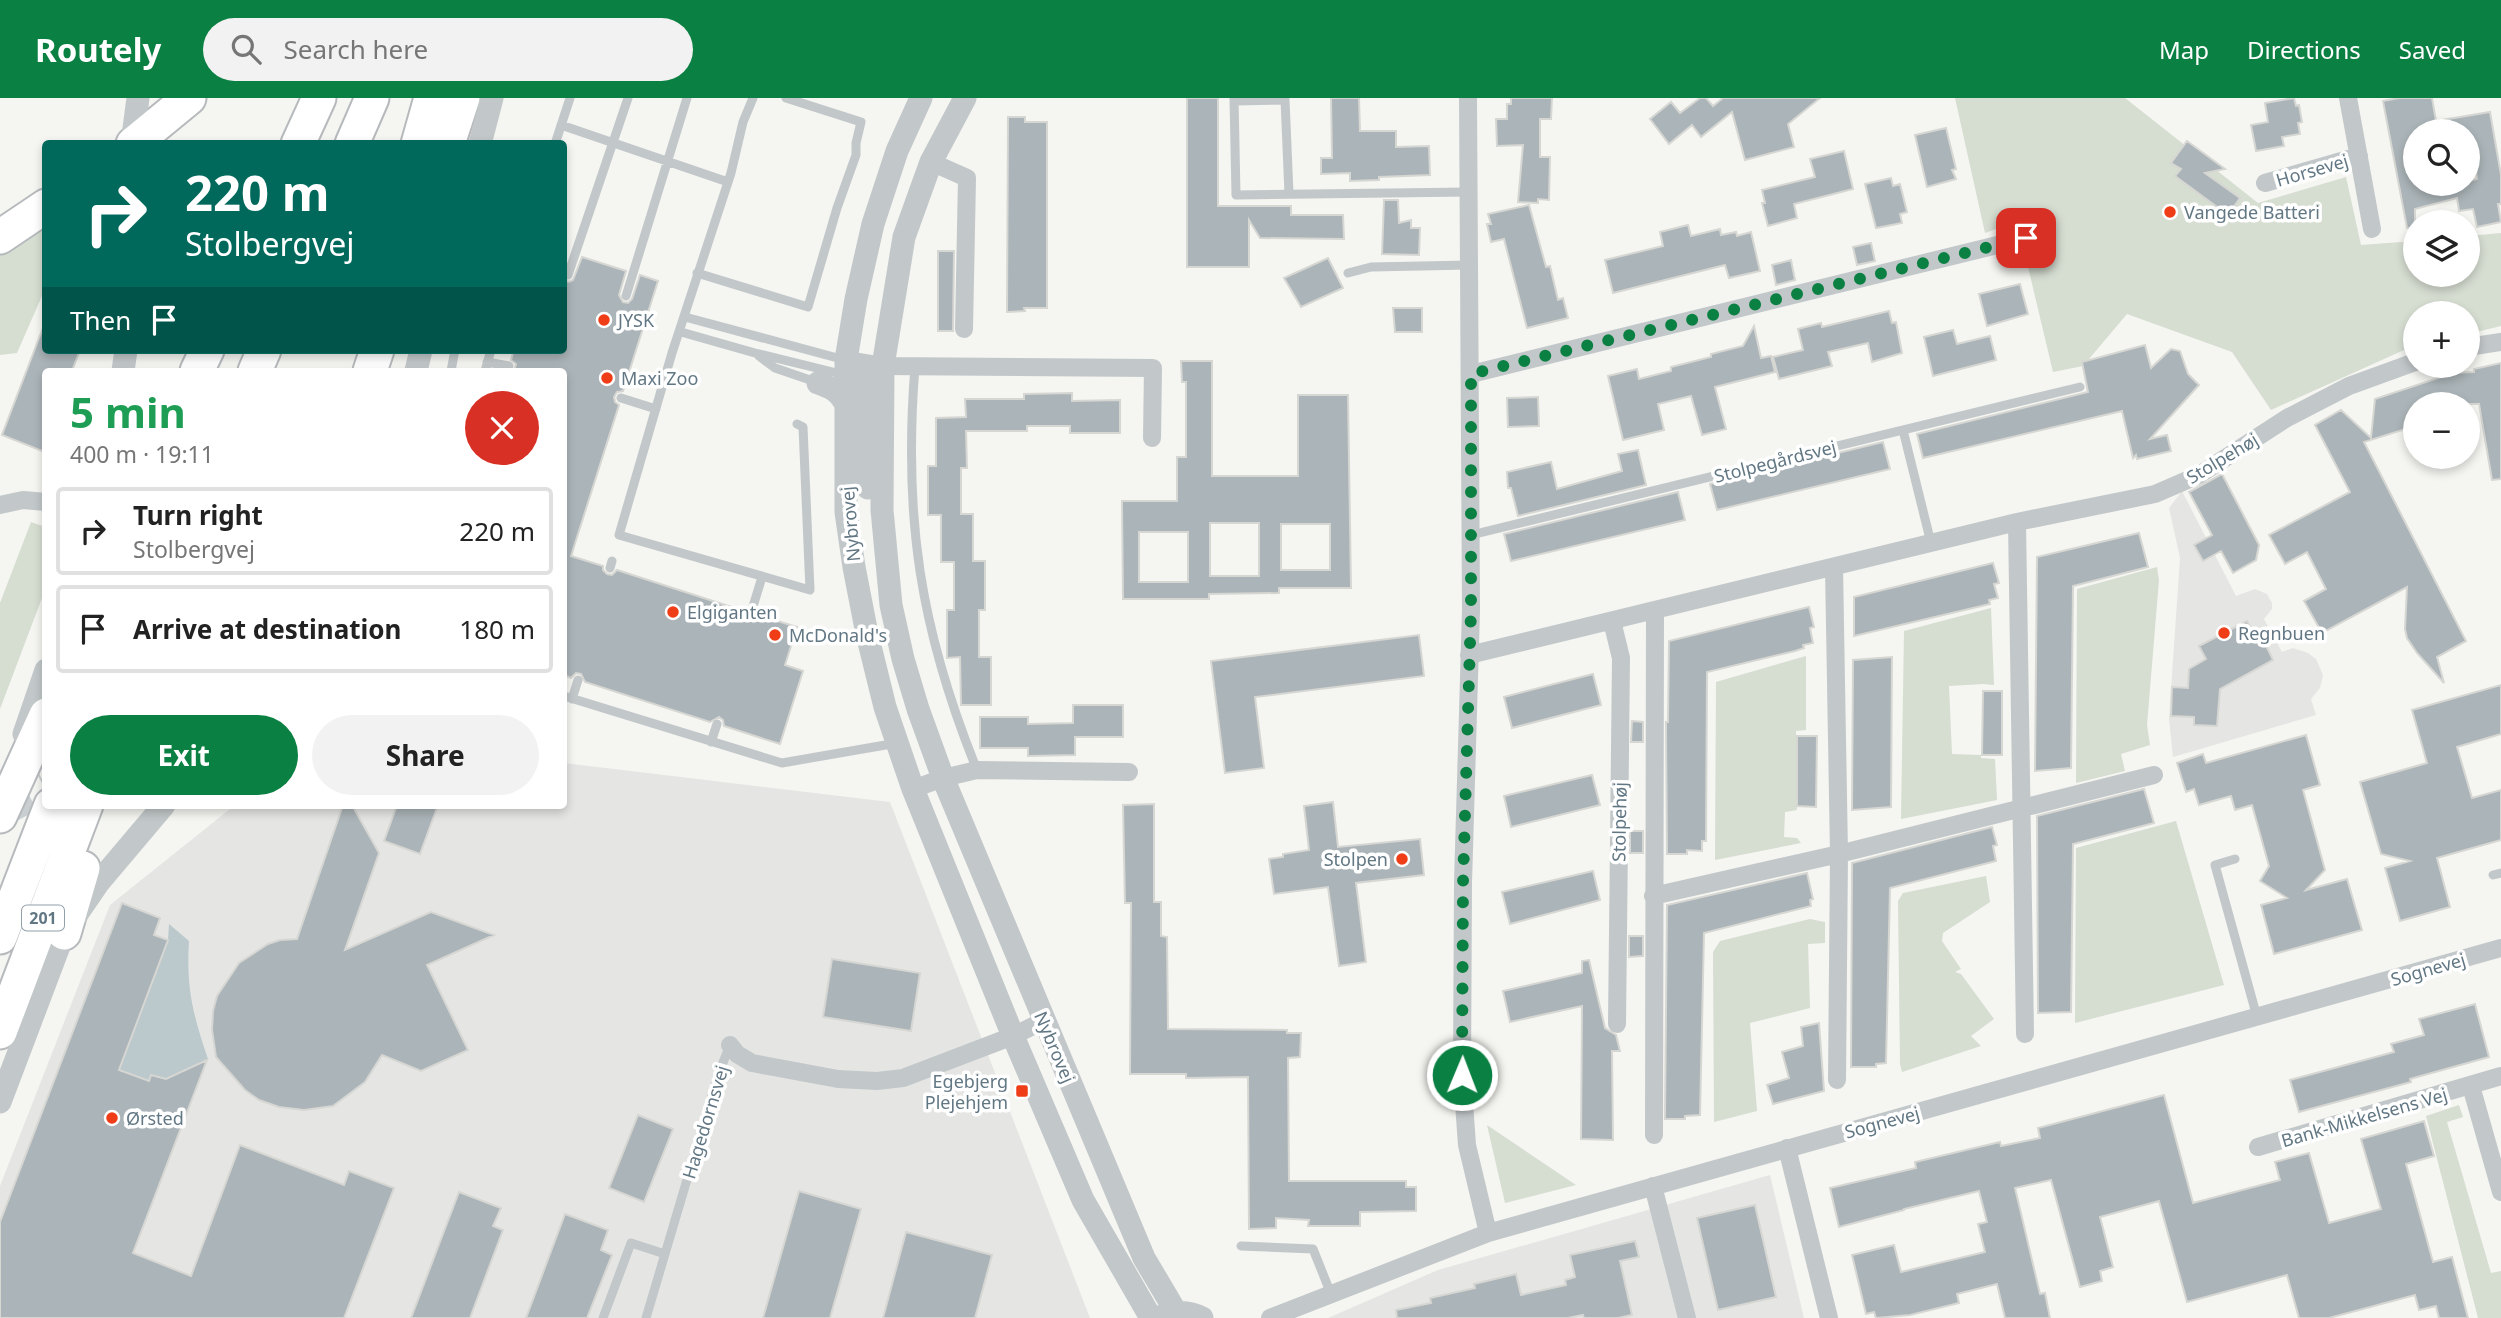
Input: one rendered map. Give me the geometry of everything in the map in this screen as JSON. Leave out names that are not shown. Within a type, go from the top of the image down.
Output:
[{"type":"highway","points":[[300,140],[319,98]]},
{"type":"highway","points":[[320,140],[338,98]]},
{"type":"highway","points":[[354,140],[373,98]]},
{"type":"highway","points":[[419,140],[431,98]]},
{"type":"highway","points":[[449,140],[463,98]]},
{"type":"highway","points":[[137,140],[183,103]]},
{"type":"highway","points":[[0,237],[42,209]]},
{"type":"highway","points":[[0,816],[42,724]]},
{"type":"highway","name":"201","points":[[0,937],[49,809]]},
{"type":"highway","name":"201","points":[[0,1032],[84,809]]},
{"type":"highway","points":[[64,933],[103,809]]},
{"type":"street","points":[[133,140],[138,98]]},
{"type":"street","points":[[481,140],[492,98]]},
{"type":"street","name":"Nybrovej","points":[[921,98],[897,151],[873,224],[865,260],[846,405],[846,512],[854,567],[867,634],[886,707],[913,789],[1083,1200],[1151,1318]]},
{"type":"street","name":"Nybrovej","points":[[965,98],[931,162],[904,237],[883,366],[882,510],[891,605],[903,659],[943,778],[1168,1315]]},
{"type":"street","points":[[1468,98],[1471,535],[1463,883],[1462,1075],[1467,1145],[1488,1233]]},
{"type":"street","name":"Horsevej","points":[[2348,98],[2372,229]]},
{"type":"street","points":[[897,151],[967,178],[964,329]]},
{"type":"street","name":"Horsevej","points":[[2265,183],[2359,156]]},
{"type":"street","points":[[1471,374],[2026,238]]},
{"type":"street","points":[[865,260],[872,280],[860,348],[864,355],[883,366],[1153,368],[1152,438]]},
{"type":"street","points":[[2480,345],[2501,342]]},
{"type":"street","points":[[882,510],[869,498],[851,371],[875,373],[883,366]]},
{"type":"street","name":"Stolpehøj","points":[[1469,655],[2017,522],[2155,494],[2199,475],[2287,418],[2349,386],[2403,366]]},
{"type":"street","points":[[818,383],[834,389],[846,405]]},
{"type":"street","points":[[0,505],[23,500],[42,502]]},
{"type":"street","points":[[2017,522],[2025,1034]]},
{"type":"street","points":[[1833,568],[1839,854],[1837,1080]]},
{"type":"street","name":"Stolpehøj","points":[[1654,1135],[1656,610]]},
{"type":"street","name":"Stolpehøj","points":[[1612,621],[1621,658],[1617,1024]]},
{"type":"street","points":[[0,799],[42,681]]},
{"type":"street","points":[[913,789],[977,770],[1129,772]]},
{"type":"street","points":[[1653,896],[1839,854],[2154,775]]},
{"type":"street","points":[[0,1101],[64,933],[99,882],[161,809]]},
{"type":"street","name":"Sognevej","points":[[1270,1318],[1488,1233],[2258,1017],[2500,955]]},
{"type":"street","name":"Hagedornsvej","points":[[730,1045],[737,1054],[752,1063],[838,1079],[877,1081],[903,1078],[1013,1036],[1043,1021]]},
{"type":"street","name":"Bank-Mikkelsens Vej","points":[[2258,1147],[2501,1076]]},
{"type":"street","name":"Bank-Mikkelsens Vej","points":[[2471,1086],[2501,1192]]},
{"type":"street","points":[[1787,1148],[1829,1318]]},
{"type":"street","points":[[1653,1186],[1687,1318]]},
{"type":"street","points":[[1168,1315],[1194,1313],[1202,1318]]},
{"type":"lane","points":[[556,140],[569,98]]},
{"type":"lane","points":[[568,275],[628,98]]},
{"type":"lane","points":[[626,296],[687,98]]},
{"type":"lane","points":[[753,98],[743,122],[728,182],[619,535],[810,590],[803,427],[797,424]]},
{"type":"lane","points":[[698,273],[808,307],[837,208],[856,155],[861,122],[786,98]]},
{"type":"lane","points":[[1289,194],[1286,100],[1234,100],[1236,195],[1469,192]]},
{"type":"lane","points":[[561,125],[728,182]]},
{"type":"lane","points":[[1348,273],[1371,267],[1470,265]]},
{"type":"lane","points":[[685,317],[851,371]]},
{"type":"lane","points":[[681,332],[755,353],[851,371]]},
{"type":"lane","points":[[755,353],[775,368],[818,383]]},
{"type":"lane","points":[[486,366],[509,366]]},
{"type":"lane","points":[[915,366],[910,425],[910,484],[915,543],[937,659],[977,770]]},
{"type":"lane","name":"Stolpegårdsvej","points":[[1471,535],[2080,387]]},
{"type":"lane","points":[[621,398],[656,409]]},
{"type":"lane","points":[[1903,430],[1931,543]]},
{"type":"lane","points":[[751,613],[762,577]]},
{"type":"lane","points":[[578,680],[568,697],[782,763],[897,743]]},
{"type":"lane","points":[[710,742],[717,724]]},
{"type":"lane","points":[[2235,859],[2216,865],[2258,1017]]},
{"type":"lane","name":"Hagedornsvej","points":[[646,1318],[718,1075],[730,1045]]},
{"type":"lane","points":[[603,1318],[631,1243],[665,1254]]},
{"type":"lane","points":[[1241,1246],[1313,1249],[1331,1294]]},
{"type":"shaded area","points":[[1955,98],[2125,98],[2258,203],[2346,177],[2361,245],[2403,242],[2403,287],[2480,287],[2480,235],[2501,233],[2501,326],[2480,331],[2480,301],[2403,301],[2403,350],[2271,410],[2232,352],[2127,314],[2083,366],[2053,372],[2024,250],[2036,246],[2023,219],[1985,233]]},
{"type":"shaded area","points":[[42,227],[42,296],[17,353],[0,355],[0,255]]},
{"type":"shaded area","name":"Regnbuen","points":[[2182,491],[2236,596],[2255,589],[2267,594],[2272,609],[2264,619],[2282,652],[2293,648],[2308,653],[2316,659],[2323,675],[2320,688],[2311,699],[2316,715],[2173,757],[2169,719],[2180,558],[2169,508]]},
{"type":"shaded area","points":[[31,522],[42,526],[42,598],[0,709],[0,603]]},
{"type":"shaded area","points":[[2157,567],[2159,580],[2147,725],[2150,745],[2121,754],[2125,771],[2076,783],[2077,589]]},
{"type":"shaded area","points":[[1991,608],[1994,685],[1949,686],[1952,754],[1981,755],[1981,758],[1995,759],[1997,800],[1901,819],[1904,631]]},
{"type":"shaded area","points":[[1806,656],[1806,730],[1796,731],[1797,810],[1785,812],[1784,837],[1797,838],[1801,843],[1715,860],[1716,682]]},
{"type":"shaded area","points":[[567,763],[890,802],[1090,1318],[0,1318],[0,1186],[110,905],[230,809],[567,809]]},
{"type":"shaded area","points":[[2176,821],[2224,985],[2075,1023],[2076,848]]},
{"type":"shaded area","points":[[1986,876],[1990,902],[1943,933],[1942,941],[1961,969],[1955,972],[1961,974],[1994,1019],[1971,1036],[1981,1046],[1902,1072],[1898,901],[1903,893]]},
{"type":"shaded area","points":[[1810,919],[1825,922],[1825,943],[1808,944],[1810,1008],[1750,1023],[1757,1111],[1714,1122],[1713,952],[1720,941]]},
{"type":"shaded area","points":[[169,924],[189,941],[192,1001],[208,1059],[166,1079],[151,1075],[149,1081],[119,1070],[168,940]]},
{"type":"shaded area","points":[[2459,1105],[2463,1117],[2447,1122],[2491,1273],[2501,1271],[2501,1318],[2478,1318],[2426,1116]]},
{"type":"shaded area","points":[[1487,1125],[1576,1185],[1505,1203]]},
{"type":"shaded area","points":[[1770,1175],[1804,1318],[1328,1318],[1438,1270]]},
{"type":"building","points":[[1187,98],[1218,98],[1218,206],[1291,206],[1291,215],[1343,215],[1344,239],[1260,238],[1249,220],[1249,267],[1187,267]]},
{"type":"building","points":[[1331,98],[1359,98],[1360,131],[1396,131],[1396,147],[1429,146],[1430,175],[1350,181],[1350,173],[1321,174],[1321,158],[1332,158]]},
{"type":"building","points":[[1511,98],[1552,98],[1551,119],[1540,119],[1540,157],[1550,157],[1549,200],[1538,199],[1538,203],[1518,202],[1523,145],[1497,146],[1496,119],[1507,119],[1507,104],[1511,104]]},
{"type":"building","points":[[1700,98],[1706,98],[1713,106],[1723,98],[1820,98],[1788,124],[1794,147],[1745,160],[1732,112],[1701,137],[1692,125],[1669,144],[1650,119],[1671,102],[1680,113]]},
{"type":"building","points":[[2294,98],[2296,106],[2299,105],[2302,122],[2298,123],[2300,134],[2282,137],[2284,146],[2256,151],[2251,125],[2268,122],[2265,103]]},
{"type":"building","points":[[2432,98],[2436,119],[2403,119],[2403,196],[2480,196],[2480,119],[2448,119],[2490,112],[2501,175],[2501,204],[2498,204],[2501,222],[2480,226],[2480,210],[2459,210],[2457,198],[2415,210],[2404,210],[2383,101]]},
{"type":"building","points":[[1008,117],[1025,117],[1025,122],[1047,122],[1047,308],[1024,308],[1025,311],[1007,312]]},
{"type":"building","points":[[1946,128],[1956,169],[1952,170],[1956,179],[1927,187],[1915,135]]},
{"type":"building","points":[[2187,141],[2225,169],[2205,173],[2240,198],[2228,215],[2175,176],[2181,169],[2171,163]]},
{"type":"building","points":[[1844,151],[1853,189],[1794,204],[1797,218],[1768,226],[1762,203],[1765,203],[1762,190],[1815,177],[1810,159]]},
{"type":"building","points":[[1891,178],[1893,186],[1900,184],[1907,212],[1900,214],[1902,223],[1876,228],[1865,184]]},
{"type":"building","points":[[1384,200],[1398,200],[1399,223],[1411,220],[1411,228],[1420,228],[1419,255],[1382,254]]},
{"type":"building","points":[[1529,205],[1546,267],[1550,266],[1558,300],[1563,298],[1568,318],[1527,328],[1504,239],[1491,242],[1487,224],[1491,224],[1488,214]]},
{"type":"building","points":[[1688,225],[1691,236],[1720,229],[1721,235],[1736,232],[1737,236],[1751,232],[1760,271],[1729,278],[1725,265],[1613,293],[1605,260],[1663,246],[1660,232]]},
{"type":"building","points":[[1871,243],[1875,261],[1857,265],[1853,247]]},
{"type":"building","points":[[938,251],[954,251],[953,331],[938,331]]},
{"type":"building","points":[[582,257],[626,271],[619,295],[623,302],[628,303],[632,299],[640,275],[658,281],[623,391],[617,392],[614,397],[619,405],[571,556],[603,566],[607,574],[612,575],[617,570],[744,611],[748,619],[753,620],[758,615],[797,627],[785,665],[803,671],[780,744],[724,726],[719,717],[710,722],[585,682],[581,674],[576,673],[571,678],[567,676],[567,368],[515,368],[516,364],[511,360],[513,354],[567,354],[567,281],[573,280]]},
{"type":"building","points":[[1328,258],[1343,288],[1301,307],[1284,278]]},
{"type":"building","points":[[1791,260],[1795,280],[1776,285],[1772,265]]},
{"type":"building","points":[[2020,284],[2028,314],[1987,326],[1979,294]]},
{"type":"building","points":[[1393,308],[1422,308],[1422,332],[1395,332]]},
{"type":"building","points":[[1889,311],[1892,323],[1896,322],[1902,353],[1872,362],[1868,343],[1828,352],[1832,366],[1779,379],[1773,357],[1803,350],[1798,329],[1821,323],[1822,327]]},
{"type":"building","points":[[1754,326],[1761,358],[1771,356],[1775,372],[1715,387],[1726,429],[1702,435],[1691,396],[1658,404],[1664,430],[1623,440],[1608,376],[1637,369],[1639,379],[1671,371],[1671,367],[1743,346]]},
{"type":"building","points":[[42,330],[42,354],[78,354],[73,368],[42,368],[42,451],[2,435]]},
{"type":"building","points":[[1953,330],[1957,344],[1990,336],[1996,360],[1933,376],[1924,337]]},
{"type":"building","points":[[2145,345],[2151,368],[2171,349],[2180,351],[2188,374],[2199,385],[2150,439],[2167,435],[2171,451],[2137,459],[2136,455],[2133,458],[2122,411],[1923,458],[1917,434],[2088,392],[2082,362]]},
{"type":"building","points":[[1181,361],[1212,361],[1212,476],[1298,476],[1298,395],[1348,395],[1351,588],[1279,588],[1279,593],[1209,594],[1209,599],[1123,599],[1122,501],[1177,501],[1177,457],[1186,457],[1186,382],[1182,382]],"holes":[[[1210,523],[1259,523],[1259,576],[1210,576]],[[1281,524],[1330,524],[1330,570],[1281,570]],[[1139,532],[1188,532],[1188,582],[1139,582]]]},
{"type":"building","points":[[2501,363],[2501,479],[2492,480],[2480,410],[2480,392],[2403,392],[2403,430],[2364,442],[2466,641],[2437,657],[2444,683],[2407,638],[2407,587],[2322,633],[2304,601],[2326,589],[2307,552],[2285,564],[2269,535],[2350,492],[2315,425],[2341,410],[2371,438],[2375,399],[2438,378],[2480,378],[2480,368]]},
{"type":"building","points":[[1072,393],[1072,401],[1120,400],[1120,433],[1070,433],[1070,426],[1027,426],[1027,431],[966,431],[967,468],[961,468],[961,514],[973,514],[973,561],[985,561],[985,610],[979,610],[979,657],[991,657],[991,705],[961,705],[960,657],[947,658],[947,610],[954,610],[954,562],[941,562],[941,515],[928,515],[928,466],[936,466],[936,418],[966,417],[965,399],[1024,399],[1024,394]]},
{"type":"building","points":[[1538,397],[1539,426],[1508,427],[1507,398]]},
{"type":"building","points":[[1883,442],[1890,469],[1717,510],[1710,484]]},
{"type":"building","points":[[1638,450],[1646,485],[1518,516],[1511,488],[1508,488],[1507,472],[1551,462],[1557,489],[1622,471],[1618,454]]},
{"type":"building","points":[[2222,474],[2259,545],[2256,560],[2233,573],[2221,551],[2203,561],[2194,545],[2212,535],[2189,492]]},
{"type":"building","points":[[1678,492],[1685,520],[1511,561],[1504,534]]},
{"type":"building","points":[[2139,533],[2148,567],[2073,586],[2071,768],[2035,771],[2037,557]]},
{"type":"building","points":[[1993,563],[1999,583],[1994,584],[1998,598],[1989,600],[1990,604],[1854,636],[1854,597]]},
{"type":"building","points":[[1809,607],[1814,627],[1810,628],[1813,643],[1803,645],[1804,648],[1795,651],[1707,672],[1706,841],[1702,841],[1702,851],[1687,850],[1687,854],[1667,854],[1666,722],[1669,641]]},
{"type":"building","points":[[2247,621],[2254,634],[2259,631],[2273,660],[2220,689],[2217,726],[2194,725],[2194,717],[2171,716],[2172,687],[2188,688],[2189,669],[2206,659],[2199,646]]},
{"type":"building","points":[[1419,635],[1424,676],[1255,697],[1264,768],[1225,773],[1211,661]]},
{"type":"building","points":[[1892,657],[1891,807],[1852,810],[1853,660]]},
{"type":"building","points":[[1593,674],[1601,705],[1512,728],[1504,697]]},
{"type":"building","points":[[2501,685],[2501,734],[2457,747],[2472,798],[2501,790],[2501,840],[2437,858],[2450,907],[2400,921],[2385,868],[2410,861],[2381,854],[2360,782],[2427,763],[2412,710]]},
{"type":"building","points":[[1983,691],[2002,691],[2002,755],[1982,755]]},
{"type":"building","points":[[1073,705],[1123,705],[1123,737],[1075,737],[1075,755],[1028,756],[1028,748],[980,748],[980,717],[1028,717],[1028,724],[1073,723]]},
{"type":"building","points":[[1632,721],[1643,722],[1643,742],[1631,742]]},
{"type":"building","points":[[2306,735],[2320,785],[2303,790],[2325,870],[2306,890],[2347,879],[2362,930],[2274,954],[2261,905],[2287,898],[2260,881],[2269,866],[2252,805],[2235,810],[2231,796],[2199,805],[2194,789],[2186,792],[2177,763],[2203,754],[2206,763]]},
{"type":"building","points":[[1797,736],[1817,736],[1816,807],[1797,806]]},
{"type":"building","points":[[1592,775],[1600,805],[1511,827],[1504,796]]},
{"type":"building","points":[[2144,789],[2154,823],[2073,844],[2071,1012],[2038,1013],[2037,816]]},
{"type":"building","points":[[1333,802],[1338,847],[1420,839],[1424,875],[1356,883],[1366,962],[1339,966],[1328,887],[1274,894],[1269,859],[1309,850],[1304,806]]},
{"type":"building","points":[[1154,804],[1154,902],[1161,902],[1161,936],[1167,937],[1168,1029],[1287,1030],[1287,1033],[1301,1033],[1300,1057],[1288,1058],[1289,1181],[1406,1181],[1406,1187],[1416,1187],[1416,1211],[1360,1212],[1360,1226],[1308,1226],[1309,1220],[1276,1218],[1276,1228],[1249,1229],[1248,1077],[1186,1078],[1186,1074],[1130,1074],[1131,903],[1125,903],[1123,805]]},
{"type":"building","points":[[342,809],[354,809],[379,853],[345,950],[431,912],[494,935],[427,965],[468,1050],[421,1071],[382,1055],[365,1082],[333,1106],[304,1110],[279,1107],[259,1100],[245,1090],[216,1057],[212,1030],[213,1011],[217,996],[239,963],[268,944],[297,939]]},
{"type":"building","points":[[396,809],[437,809],[420,854],[384,841]]},
{"type":"building","points":[[1992,827],[1997,845],[1993,846],[1996,861],[1890,888],[1886,1063],[1876,1064],[1876,1067],[1851,1067],[1852,863]]},
{"type":"building","points":[[1630,831],[1643,831],[1643,853],[1630,853]]},
{"type":"building","points":[[1593,871],[1600,900],[1510,924],[1502,892]]},
{"type":"building","points":[[1807,873],[1813,899],[1810,900],[1811,906],[1704,933],[1700,1115],[1685,1116],[1685,1119],[1665,1119],[1667,905]]},
{"type":"building","name":"Ørsted","points":[[122,903],[160,918],[154,935],[168,940],[119,1070],[149,1081],[151,1075],[166,1079],[207,1060],[133,1253],[191,1276],[240,1145],[344,1185],[349,1171],[394,1188],[344,1318],[0,1318],[0,1222]]},
{"type":"building","points":[[1629,936],[1643,936],[1643,956],[1629,957]]},
{"type":"building","points":[[832,959],[920,973],[911,1031],[823,1017]]},
{"type":"building","points":[[1589,960],[1605,1028],[1616,1035],[1620,1051],[1612,1051],[1613,1140],[1581,1139],[1582,1006],[1510,1022],[1503,991],[1582,973],[1582,961]]},
{"type":"building","points":[[2475,1004],[2489,1057],[2410,1079],[2411,1082],[2299,1112],[2290,1080],[2394,1052],[2391,1044],[2424,1035],[2419,1019]]},
{"type":"building","points":[[1819,1023],[1824,1091],[1773,1104],[1767,1085],[1789,1078],[1782,1052],[1803,1046],[1801,1027]]},
{"type":"building","points":[[2164,1095],[2193,1203],[2280,1180],[2275,1162],[2309,1153],[2329,1223],[2381,1209],[2361,1139],[2424,1121],[2434,1156],[2406,1164],[2433,1262],[2452,1257],[2468,1318],[2439,1318],[2436,1306],[2419,1310],[2415,1295],[2329,1318],[2299,1318],[2287,1275],[2187,1302],[2159,1201],[2100,1217],[2113,1267],[2100,1271],[2102,1281],[2080,1287],[2051,1180],[2015,1188],[2040,1294],[2045,1293],[2050,1318],[2005,1318],[1997,1284],[1957,1294],[1959,1303],[1910,1315],[1876,1318],[1874,1312],[1866,1314],[1852,1255],[1894,1245],[1901,1272],[1985,1252],[1978,1224],[1987,1222],[1979,1191],[1839,1227],[1830,1188],[1916,1168],[1915,1162],[2000,1142],[2001,1146],[2040,1138],[2038,1128]]},
{"type":"building","points":[[638,1115],[673,1129],[644,1202],[609,1188]]},
{"type":"building","points":[[799,1191],[861,1209],[830,1318],[763,1318]]},
{"type":"building","points":[[459,1192],[501,1208],[493,1226],[503,1230],[470,1318],[411,1318]]},
{"type":"building","points":[[1755,1205],[1776,1297],[1718,1310],[1697,1218]]},
{"type":"building","points":[[565,1214],[608,1230],[601,1250],[612,1255],[587,1318],[526,1318]]},
{"type":"building","points":[[906,1232],[992,1255],[975,1318],[883,1318]]},
{"type":"building","points":[[1635,1241],[1639,1257],[1620,1261],[1632,1315],[1618,1318],[1584,1318],[1583,1315],[1568,1318],[1397,1318],[1396,1310],[1431,1303],[1430,1298],[1475,1288],[1474,1284],[1516,1274],[1521,1295],[1566,1285],[1565,1280],[1575,1277],[1570,1255]]},
{"type":"tunnel","points":[[0,811],[42,789]]},
{"type":"place","name":"Vangede Batteri","points":[[2170,212]]},
{"type":"place","name":"JYSK","points":[[604,320]]},
{"type":"place","name":"Maxi Zoo","points":[[607,378]]},
{"type":"place","name":"Elgiganten","points":[[673,612]]},
{"type":"place","name":"Regnbuen","points":[[2224,633]]},
{"type":"place","name":"McDonald's","points":[[775,635]]},
{"type":"place","name":"Stolpen","points":[[1402,859]]},
{"type":"place","name":"Egebjerg Plejehjem","points":[[1022,1091]]},
{"type":"place","name":"Ørsted","points":[[112,1118]]},
{"type":"route","points":[[1462,1075],[1463,883],[1471,610],[1471,374],[2026,238]]}]
